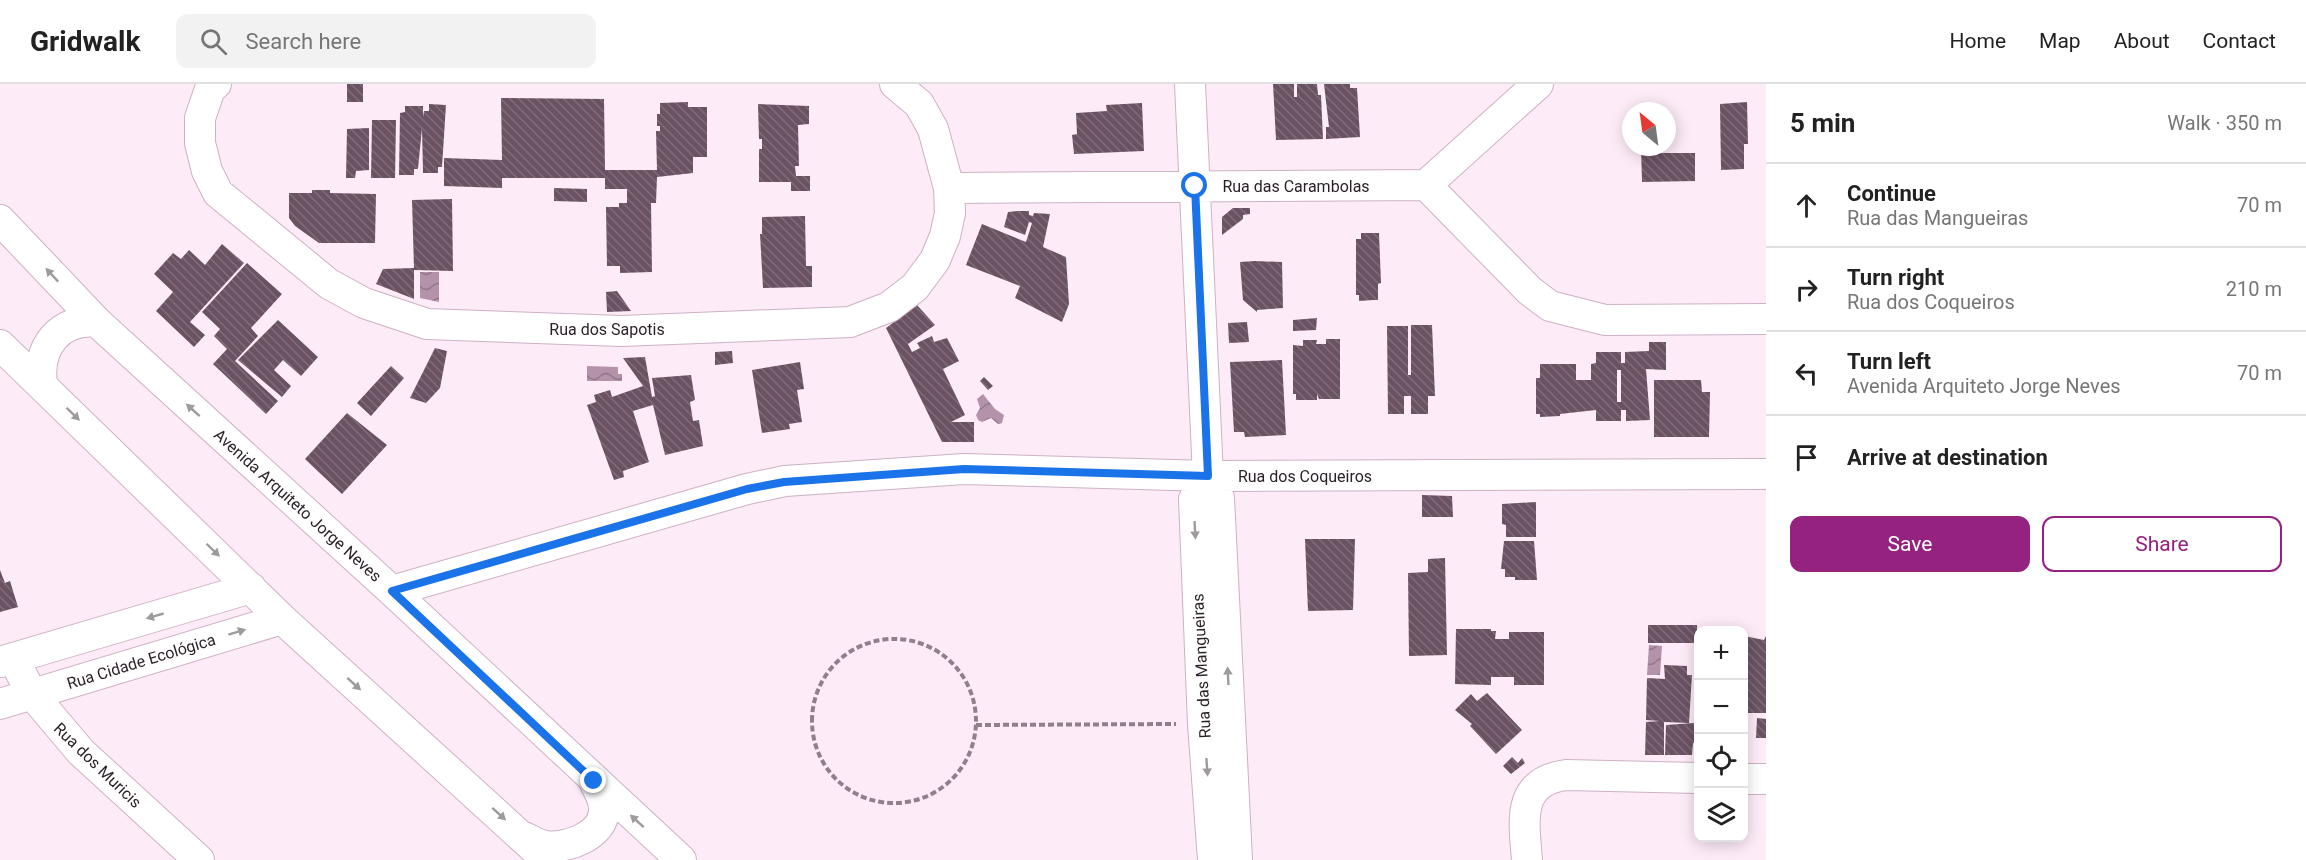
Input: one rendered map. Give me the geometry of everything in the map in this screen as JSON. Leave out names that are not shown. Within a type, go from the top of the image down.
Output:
[{"type":"street","name":"Rua dos Sapotis","points":[[216,84],[210,89],[200,118],[200,143],[207,171],[218,193],[329,284],[364,303],[427,324],[621,331],[850,322],[889,307],[915,287],[928,269],[945,236],[950,213],[949,188],[933,129],[919,104],[895,84]]},
{"type":"street","name":"Rua das Mangueiras","points":[[1190,84],[1208,476],[1219,498],[1213,860]]},
{"type":"street","points":[[1538,84],[1426,185],[1530,291],[1550,306],[1605,320],[1766,319]]},
{"type":"street","name":"Rua das Carambolas","points":[[949,188],[1426,185]]},
{"type":"street","name":"Avenida Arquiteto Jorge Neves","points":[[1,224],[97,322],[392,591],[681,860]]},
{"type":"street","points":[[42,383],[39,367],[50,341],[73,323],[97,322]]},
{"type":"street","points":[[0,345],[42,383],[282,619],[547,860]]},
{"type":"street","name":"Rua dos Coqueiros","points":[[392,591],[747,489],[784,482],[964,469],[1208,476],[1766,474]]},
{"type":"street","points":[[6,660],[252,588]]},
{"type":"street","name":"Rua Cidade Ecológica","points":[[0,704],[282,619]]},
{"type":"street","name":"Rua dos Muricis","points":[[6,660],[81,752],[199,860]]},
{"type":"street","name":"Rua das Mangueiras","points":[[1217,724],[1238,860]]},
{"type":"street","points":[[1527,860],[1524,817],[1529,799],[1548,778],[1566,775],[1694,778]]},
{"type":"street","points":[[1748,779],[1766,779]]},
{"type":"street","points":[[524,837],[543,845],[553,846],[582,838],[596,829],[604,811],[603,800],[594,781]]},
{"type":"path","points":[[898,639],[919,643],[939,652],[955,666],[967,683],[974,703],[976,725],[972,746],[963,765],[949,781],[931,794],[911,801],[890,802],[868,799],[849,790],[833,776],[820,758],[813,738],[812,717],[816,696],[825,676],[839,660],[856,648],[877,640],[898,639]]},
{"type":"path","points":[[976,725],[1217,724]]},
{"type":"water","points":[[420,272],[439,272],[439,302],[420,298]]},
{"type":"water","points":[[587,366],[618,367],[618,374],[622,374],[622,381],[587,381]]},
{"type":"water","points":[[983,394],[995,409],[1004,415],[1002,423],[998,424],[991,418],[982,422],[978,420],[976,415],[980,408],[977,399]]},
{"type":"water","points":[[1649,645],[1662,646],[1660,675],[1647,675]]},
{"type":"building","points":[[347,84],[363,84],[363,102],[347,102]]},
{"type":"building","points":[[1273,84],[1294,84],[1294,97],[1297,97],[1297,84],[1317,84],[1318,95],[1321,95],[1323,139],[1276,140]]},
{"type":"building","points":[[1324,84],[1350,84],[1350,88],[1357,88],[1360,137],[1326,139],[1326,127],[1329,127]]},
{"type":"building","points":[[501,98],[604,99],[605,170],[657,170],[656,131],[660,131],[660,126],[657,126],[657,114],[660,114],[660,103],[688,102],[688,107],[707,107],[707,157],[693,157],[693,173],[657,177],[656,203],[651,203],[652,272],[620,273],[620,266],[607,266],[606,207],[619,207],[619,203],[627,203],[627,189],[605,189],[605,178],[502,178],[502,188],[444,186],[444,158],[502,160]]},
{"type":"building","points":[[1747,102],[1748,144],[1744,144],[1744,169],[1721,170],[1720,104]]},
{"type":"building","points":[[1142,103],[1144,151],[1074,154],[1072,135],[1077,134],[1076,113],[1107,111],[1106,105]]},
{"type":"building","points":[[429,104],[446,105],[442,167],[438,167],[438,173],[423,173],[422,128],[418,169],[414,169],[414,175],[399,175],[400,113],[405,112],[405,106],[423,106],[423,117],[424,111],[429,111]]},
{"type":"building","points":[[758,104],[809,106],[809,124],[798,125],[799,166],[795,166],[796,176],[810,176],[810,191],[791,191],[791,182],[759,182],[759,149],[762,149],[762,139],[759,139]]},
{"type":"building","points":[[372,120],[396,120],[395,178],[371,178]]},
{"type":"building","points":[[369,128],[369,170],[356,171],[355,178],[346,178],[347,129]]},
{"type":"building","points":[[1676,153],[1695,153],[1695,181],[1642,182],[1641,156],[1676,156]]},
{"type":"building","points":[[554,188],[587,189],[587,202],[554,201]]},
{"type":"building","points":[[312,190],[330,190],[330,193],[376,194],[375,243],[319,243],[295,226],[289,218],[289,193],[312,193]]},
{"type":"building","points":[[452,199],[453,271],[414,270],[414,299],[376,284],[383,269],[414,268],[412,200]]},
{"type":"building","points":[[1233,208],[1250,208],[1250,214],[1243,215],[1243,219],[1222,235],[1222,217]]},
{"type":"building","points":[[1029,211],[1029,215],[1033,216],[1034,213],[1050,214],[1043,247],[1066,257],[1069,304],[1062,322],[1015,298],[1020,286],[966,265],[982,224],[1026,242],[1032,223],[1029,222],[1025,235],[1004,227],[1008,212]]},
{"type":"building","points":[[805,216],[806,266],[812,266],[812,287],[763,288],[760,234],[762,234],[762,217]]},
{"type":"building","points":[[1361,233],[1379,233],[1381,283],[1378,284],[1378,300],[1359,301],[1359,295],[1356,295],[1356,239],[1361,239]]},
{"type":"building","points":[[222,244],[244,263],[190,322],[205,335],[194,347],[156,311],[173,292],[154,274],[173,253],[181,259],[189,250],[205,265]]},
{"type":"building","points":[[1240,262],[1282,262],[1283,308],[1257,310],[1257,312],[1243,300]]},
{"type":"building","points":[[247,263],[282,294],[251,328],[258,336],[235,361],[278,401],[266,414],[213,364],[227,349],[214,336],[220,329],[202,312]]},
{"type":"building","points":[[617,291],[631,311],[607,312],[606,292]]},
{"type":"building","points":[[917,305],[935,325],[908,344],[912,352],[920,348],[917,343],[932,336],[934,342],[947,338],[959,361],[943,369],[965,415],[951,422],[974,422],[974,442],[942,442],[886,328]]},
{"type":"building","points":[[1317,318],[1316,330],[1293,331],[1293,320]]},
{"type":"building","points":[[278,320],[318,357],[301,376],[283,360],[274,370],[291,386],[282,397],[238,360]]},
{"type":"building","points":[[1247,322],[1249,342],[1229,343],[1228,323]]},
{"type":"building","points":[[1411,325],[1432,325],[1435,396],[1428,396],[1428,414],[1411,414],[1411,396],[1404,396],[1404,414],[1388,414],[1387,326],[1408,326],[1408,375],[1411,375]]},
{"type":"building","points":[[1326,339],[1340,339],[1340,399],[1319,399],[1317,394],[1317,400],[1296,400],[1296,394],[1293,394],[1293,345],[1303,346],[1303,340],[1317,340],[1316,344],[1326,344]]},
{"type":"building","points":[[1649,342],[1666,342],[1666,370],[1646,369],[1650,420],[1626,421],[1626,410],[1621,410],[1621,421],[1596,421],[1596,410],[1560,414],[1560,416],[1540,417],[1540,414],[1536,414],[1536,378],[1540,378],[1540,364],[1576,364],[1576,380],[1591,380],[1591,364],[1596,363],[1596,352],[1621,352],[1621,363],[1625,363],[1625,352],[1649,351]],"holes":[[[1617,370],[1621,370],[1621,402],[1617,402]]]},
{"type":"building","points":[[435,348],[447,351],[440,388],[426,403],[410,398]]},
{"type":"building","points":[[732,351],[733,363],[715,365],[715,352]]},
{"type":"building","points":[[645,357],[652,397],[655,396],[652,378],[691,375],[695,400],[690,402],[693,421],[699,420],[703,446],[665,455],[653,405],[633,411],[649,462],[623,471],[624,477],[614,480],[587,405],[596,402],[594,395],[610,390],[612,397],[643,386],[623,358]]},
{"type":"building","points":[[1282,360],[1286,435],[1245,437],[1244,432],[1234,432],[1230,362]]},
{"type":"building","points":[[800,362],[804,389],[797,390],[802,422],[789,424],[790,429],[762,433],[752,370]]},
{"type":"building","points":[[391,366],[404,378],[371,416],[357,403]]},
{"type":"building","points":[[984,377],[993,386],[988,390],[980,381]]},
{"type":"building","points":[[1654,380],[1701,380],[1702,392],[1710,392],[1709,437],[1654,437]]},
{"type":"building","points":[[347,413],[387,445],[342,494],[305,459]]},
{"type":"building","points":[[1422,495],[1452,496],[1453,517],[1422,517]]},
{"type":"building","points":[[1536,502],[1536,537],[1506,537],[1506,525],[1502,524],[1502,504]]},
{"type":"building","points":[[1305,539],[1355,539],[1353,610],[1308,611]]},
{"type":"building","points":[[1504,541],[1534,541],[1537,580],[1515,580],[1515,577],[1505,577],[1505,569],[1501,569]]},
{"type":"building","points":[[1445,558],[1447,655],[1409,656],[1408,573],[1428,572],[1428,559]]},
{"type":"building","points":[[0,570],[5,583],[10,581],[18,607],[0,612]]},
{"type":"building","points":[[1648,625],[1697,625],[1694,626],[1694,643],[1648,643]]},
{"type":"building","points":[[1456,629],[1491,629],[1491,631],[1496,631],[1495,639],[1509,639],[1509,632],[1544,632],[1544,685],[1514,685],[1514,677],[1491,677],[1491,685],[1455,684]]},
{"type":"building","points":[[1766,636],[1766,713],[1748,713],[1748,637],[1764,640]]},
{"type":"building","points":[[1664,665],[1687,666],[1687,675],[1692,675],[1689,723],[1664,722],[1664,755],[1645,755],[1646,722],[1660,721],[1646,720],[1647,678],[1665,679]]},
{"type":"building","points":[[1487,693],[1522,730],[1496,754],[1470,726],[1472,724],[1455,710],[1471,694],[1477,701]]},
{"type":"building","points":[[1757,718],[1766,719],[1766,738],[1756,738]]},
{"type":"building","points":[[1694,723],[1692,755],[1665,755],[1666,725]]},
{"type":"building","points":[[1512,757],[1518,763],[1522,758],[1525,763],[1511,774],[1503,766]]},
{"type":"route","points":[[594,781],[392,591],[747,489],[784,482],[964,469],[1208,476],[1195,186]]}]
